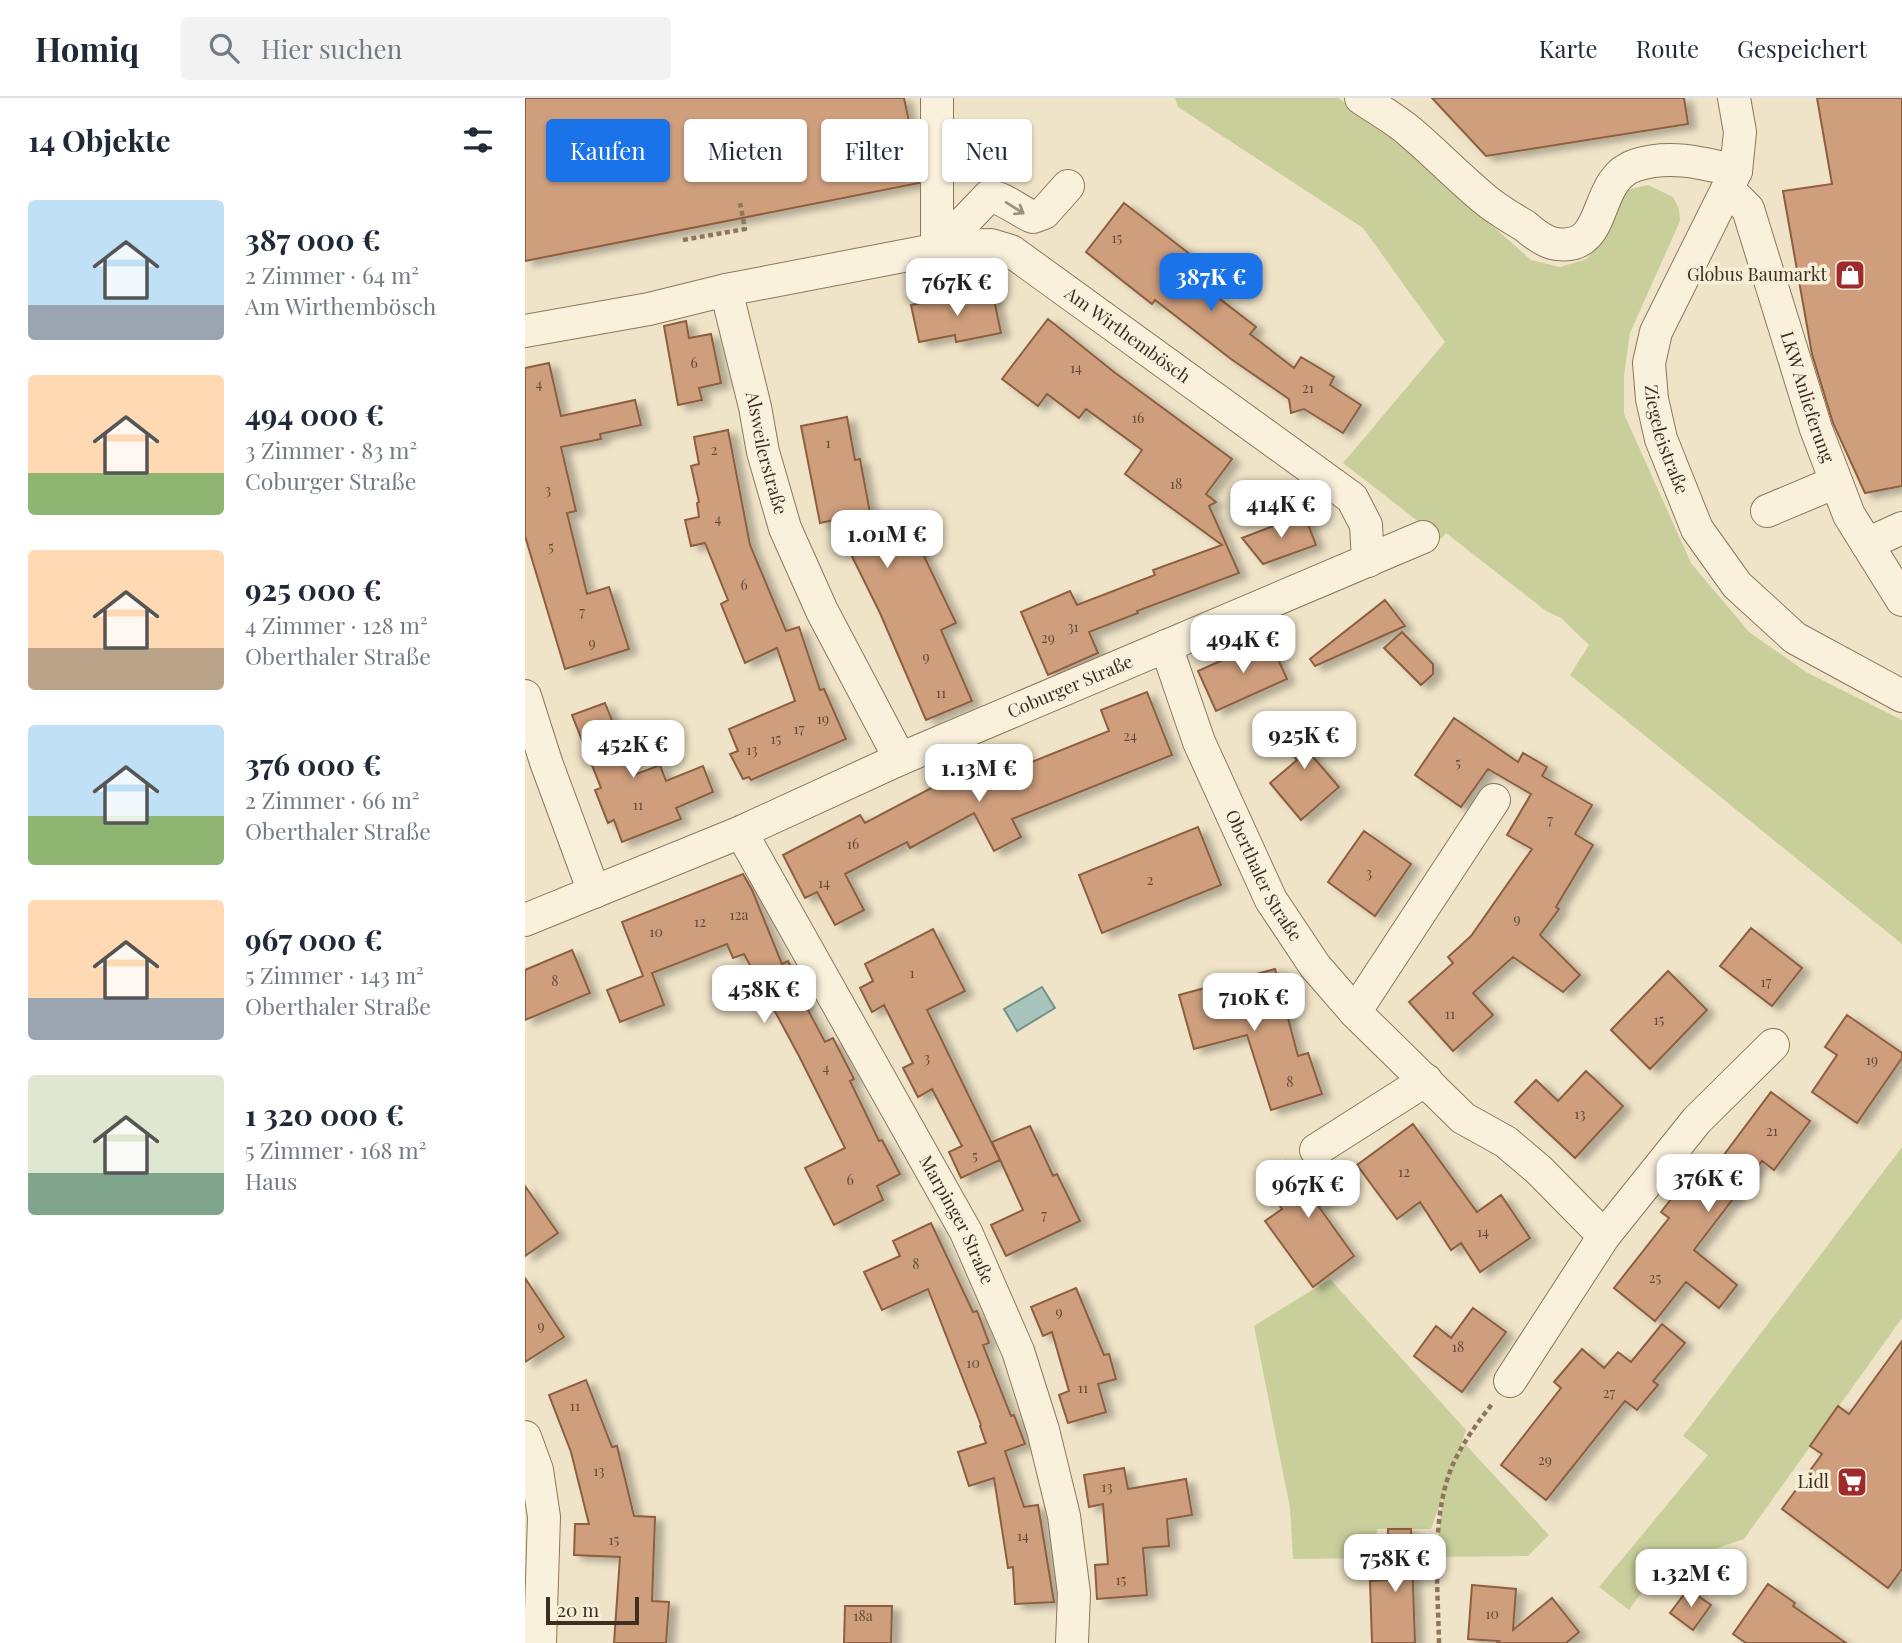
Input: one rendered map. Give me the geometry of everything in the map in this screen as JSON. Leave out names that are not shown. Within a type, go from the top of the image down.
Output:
[{"type":"street","points":[[937,98],[937,250]]},
{"type":"street","points":[[1361,98],[1408,130],[1483,198],[1554,244],[1571,244],[1586,239],[1615,178],[1634,165],[1667,159],[1700,163],[1733,180]]},
{"type":"street","name":"Ziegeleistraße","points":[[1734,98],[1740,131],[1733,180],[1656,332],[1649,363],[1651,399],[1661,439],[1697,529],[1737,585],[1795,638],[1902,696]]},
{"type":"street","name":"LKW Anlieferung","points":[[1733,180],[1748,209],[1816,429],[1849,515],[1902,600]]},
{"type":"street","points":[[937,250],[989,196],[1000,197],[1018,211],[1033,217],[1044,214],[1068,186]]},
{"type":"street","name":"Am Wirthembösch","points":[[525,331],[649,309],[726,290],[955,246],[991,245],[1011,251],[1352,498],[1366,525],[1368,561]]},
{"type":"street","name":"Alsweilerstraße","points":[[726,290],[755,407],[763,452],[785,528],[822,611],[900,759]]},
{"type":"street","points":[[1767,511],[1836,482]]},
{"type":"street","points":[[1867,544],[1902,528]]},
{"type":"street","name":"Coburger Straße","points":[[525,920],[741,832],[900,759],[1423,537]]},
{"type":"street","name":"Oberthaler Straße","points":[[1166,646],[1199,742],[1271,900],[1315,966],[1355,1012],[1463,1118],[1506,1142],[1539,1170],[1604,1236]]},
{"type":"street","points":[[525,696],[545,762],[594,892]]},
{"type":"street","points":[[1355,1012],[1494,800]]},
{"type":"street","name":"Marpinger Straße","points":[[741,832],[966,1233],[1017,1350],[1044,1430],[1064,1516],[1074,1592],[1072,1643]]},
{"type":"street","points":[[1510,1381],[1604,1236],[1697,1120],[1773,1045]]},
{"type":"street","points":[[1316,1150],[1426,1080]]},
{"type":"street","points":[[525,1437],[537,1470],[544,1517],[540,1643]]},
{"type":"path","points":[[683,240],[745,229],[740,203]]},
{"type":"path","points":[[1439,1643],[1437,1557],[1442,1503],[1454,1464],[1474,1427],[1510,1381]]},
{"type":"green space","points":[[1175,98],[1338,98],[1402,146],[1531,260],[1560,267],[1587,259],[1607,232],[1615,205],[1630,189],[1648,185],[1673,197],[1679,209],[1680,221],[1630,333],[1624,376],[1624,414],[1691,563],[1749,632],[1806,672],[1902,720],[1902,944],[1570,675],[1589,645],[1561,618],[1546,611],[1446,533],[1441,539],[1343,463],[1445,342],[1363,228],[1178,107]]},
{"type":"green space","points":[[1902,1147],[1902,1318],[1744,1539],[1694,1556],[1672,1580],[1659,1568],[1629,1610],[1599,1587],[1708,1455],[1683,1436]]},
{"type":"green space","points":[[1330,1279],[1466,1430],[1457,1457],[1465,1444],[1549,1535],[1528,1556],[1437,1557],[1446,1487],[1431,1529],[1377,1529],[1377,1558],[1293,1559],[1290,1508],[1254,1326]]},
{"type":"water","points":[[1042,987],[1055,1008],[1017,1031],[1004,1009]]},
{"type":"building","points":[[525,98],[904,98],[908,119],[821,119],[821,182],[919,183],[525,261]]},
{"type":"building","points":[[1432,98],[1684,98],[1688,124],[1486,156]]},
{"type":"building","name":"Globus Baumarkt","points":[[1817,98],[1902,98],[1902,486],[1865,493],[1833,423],[1812,354],[1783,191],[1832,184]]},
{"type":"building","points":[[1124,203],[1218,276],[1207,289],[1256,327],[1250,334],[1294,368],[1301,357],[1334,377],[1330,385],[1361,405],[1343,433],[1304,409],[1291,413],[1289,399],[1231,359],[1155,300],[1152,304],[1086,252]]},
{"type":"building","points":[[992,290],[1001,333],[956,342],[955,335],[919,342],[911,305]]},
{"type":"building","points":[[1048,319],[1114,372],[1232,459],[1206,494],[1216,502],[1209,506],[1239,573],[1089,632],[1098,653],[1048,675],[1021,612],[1070,591],[1077,605],[1155,575],[1153,570],[1222,545],[1125,474],[1142,450],[1086,409],[1079,418],[1047,394],[1038,406],[1002,379]]},
{"type":"building","points":[[686,321],[689,338],[711,334],[721,383],[699,388],[702,400],[678,405],[664,326]]},
{"type":"building","points":[[549,363],[561,416],[635,400],[641,425],[600,434],[601,439],[561,447],[576,511],[567,513],[587,594],[609,587],[629,649],[565,669],[525,536],[525,368]]},
{"type":"building","points":[[847,417],[855,460],[860,459],[876,545],[911,529],[956,623],[941,630],[972,701],[926,720],[880,613],[834,520],[820,523],[801,426]]},
{"type":"building","points":[[728,430],[750,545],[786,631],[799,627],[820,690],[824,689],[846,739],[751,780],[749,777],[743,779],[730,754],[738,751],[729,729],[795,701],[777,648],[745,663],[721,604],[728,600],[705,543],[691,546],[685,520],[699,517],[699,502],[691,466],[699,464],[694,437]]},
{"type":"building","points":[[1304,514],[1316,545],[1263,564],[1242,538]]},
{"type":"building","points":[[1385,600],[1405,626],[1315,666],[1310,659]]},
{"type":"building","points":[[1402,632],[1433,664],[1433,674],[1421,685],[1384,648]]},
{"type":"building","points":[[1269,639],[1287,679],[1216,711],[1198,671]]},
{"type":"building","points":[[1147,692],[1172,755],[1012,819],[1021,837],[994,851],[974,813],[910,848],[907,842],[845,874],[864,910],[835,925],[817,892],[805,898],[783,855],[860,815],[865,823],[969,768],[977,784],[1109,731],[1101,710]]},
{"type":"building","points":[[605,703],[634,775],[660,765],[666,781],[703,766],[713,792],[676,808],[681,819],[622,842],[614,820],[608,823],[595,790],[601,788],[572,715]]},
{"type":"building","points":[[1306,715],[1324,737],[1308,751],[1339,787],[1301,820],[1270,783],[1297,760],[1279,738]]},
{"type":"building","points":[[1454,718],[1518,762],[1523,753],[1547,767],[1542,776],[1592,805],[1575,834],[1593,845],[1556,907],[1559,909],[1540,935],[1580,975],[1563,992],[1513,957],[1473,993],[1493,1015],[1453,1051],[1409,1002],[1453,963],[1448,957],[1471,936],[1532,849],[1507,835],[1531,794],[1488,769],[1461,807],[1415,775]]},
{"type":"building","points":[[1198,827],[1221,885],[1102,933],[1079,875]]},
{"type":"building","points":[[1364,831],[1411,864],[1375,916],[1328,882]]},
{"type":"building","points":[[743,874],[782,964],[788,961],[805,993],[800,995],[825,1042],[833,1038],[854,1079],[850,1081],[879,1141],[882,1140],[900,1174],[877,1186],[883,1200],[834,1225],[805,1168],[845,1148],[744,954],[733,958],[727,944],[652,973],[664,1005],[620,1022],[607,990],[643,976],[622,922]]},
{"type":"building","points":[[1751,928],[1802,968],[1772,1006],[1720,966]]},
{"type":"building","points":[[933,929],[965,991],[927,1010],[1000,1160],[961,1178],[949,1152],[962,1146],[932,1089],[918,1097],[903,1068],[913,1063],[884,1005],[872,1012],[860,988],[873,981],[865,964]]},
{"type":"building","points":[[572,950],[590,993],[525,1020],[525,970]]},
{"type":"building","points":[[1275,969],[1298,1056],[1308,1053],[1322,1094],[1271,1110],[1247,1035],[1194,1049],[1179,995]]},
{"type":"building","points":[[1668,971],[1707,1010],[1650,1069],[1611,1030]]},
{"type":"building","points":[[1847,1015],[1902,1053],[1902,1058],[1857,1123],[1812,1092],[1837,1055],[1825,1047]]},
{"type":"building","points":[[1586,1071],[1623,1106],[1575,1158],[1515,1102],[1536,1080],[1558,1101]]},
{"type":"building","points":[[1771,1092],[1810,1121],[1774,1170],[1762,1161],[1694,1250],[1737,1285],[1719,1308],[1686,1282],[1655,1321],[1614,1288],[1669,1218],[1661,1212],[1693,1171],[1701,1179],[1717,1164]]},
{"type":"building","points":[[1413,1124],[1477,1212],[1501,1195],[1530,1238],[1480,1272],[1461,1243],[1451,1250],[1420,1202],[1397,1219],[1357,1165]]},
{"type":"building","points":[[1030,1126],[1053,1176],[1057,1174],[1080,1221],[1006,1256],[991,1225],[1023,1210],[992,1142]]},
{"type":"building","points":[[1285,1161],[1303,1185],[1335,1161],[1351,1182],[1319,1207],[1354,1256],[1313,1287],[1265,1221],[1282,1209],[1260,1179]]},
{"type":"building","points":[[525,1186],[558,1233],[525,1256]]},
{"type":"building","points":[[931,1223],[973,1312],[977,1311],[989,1343],[983,1345],[1025,1444],[1005,1451],[1024,1507],[1038,1505],[1054,1602],[1015,1604],[1013,1567],[1008,1568],[994,1478],[969,1486],[958,1452],[986,1443],[928,1289],[882,1310],[864,1272],[900,1256],[893,1241]]},
{"type":"building","points":[[525,1278],[564,1337],[525,1362]]},
{"type":"building","points":[[1076,1288],[1104,1355],[1109,1354],[1116,1379],[1098,1384],[1106,1412],[1068,1423],[1059,1395],[1069,1391],[1052,1332],[1043,1336],[1031,1307]]},
{"type":"building","points":[[1473,1308],[1506,1332],[1462,1392],[1414,1356],[1436,1326],[1451,1338]]},
{"type":"building","points":[[1662,1324],[1685,1343],[1653,1381],[1658,1385],[1637,1410],[1625,1401],[1546,1500],[1501,1465],[1561,1388],[1554,1382],[1582,1349],[1604,1368],[1618,1352],[1631,1362]]},
{"type":"building","name":"Lidl","points":[[1902,1341],[1902,1569],[1888,1588],[1782,1509],[1822,1454],[1810,1446],[1838,1406],[1849,1414]]},
{"type":"building","points":[[586,1380],[612,1447],[617,1446],[634,1516],[655,1517],[652,1601],[669,1602],[666,1643],[614,1643],[620,1557],[574,1555],[575,1524],[589,1524],[571,1452],[549,1395]]},
{"type":"building","points":[[1124,1468],[1128,1489],[1186,1479],[1192,1515],[1167,1519],[1169,1546],[1143,1548],[1147,1595],[1097,1599],[1095,1565],[1108,1564],[1103,1504],[1089,1507],[1084,1475]]},
{"type":"building","points":[[1388,1529],[1411,1529],[1415,1643],[1372,1643],[1370,1581],[1387,1580]]},
{"type":"building","points":[[1768,1584],[1795,1603],[1793,1606],[1846,1643],[1746,1643],[1733,1634]]},
{"type":"building","points":[[1472,1585],[1516,1589],[1513,1630],[1552,1598],[1579,1632],[1566,1643],[1497,1643],[1499,1641],[1468,1639]]},
{"type":"building","points":[[1688,1589],[1711,1605],[1693,1630],[1670,1613]]},
{"type":"building","points":[[845,1606],[892,1606],[891,1643],[844,1643]]},
{"type":"place","name":"Globus Baumarkt","points":[[1850,275]]},
{"type":"place","name":"Lidl","points":[[1852,1482]]}]
